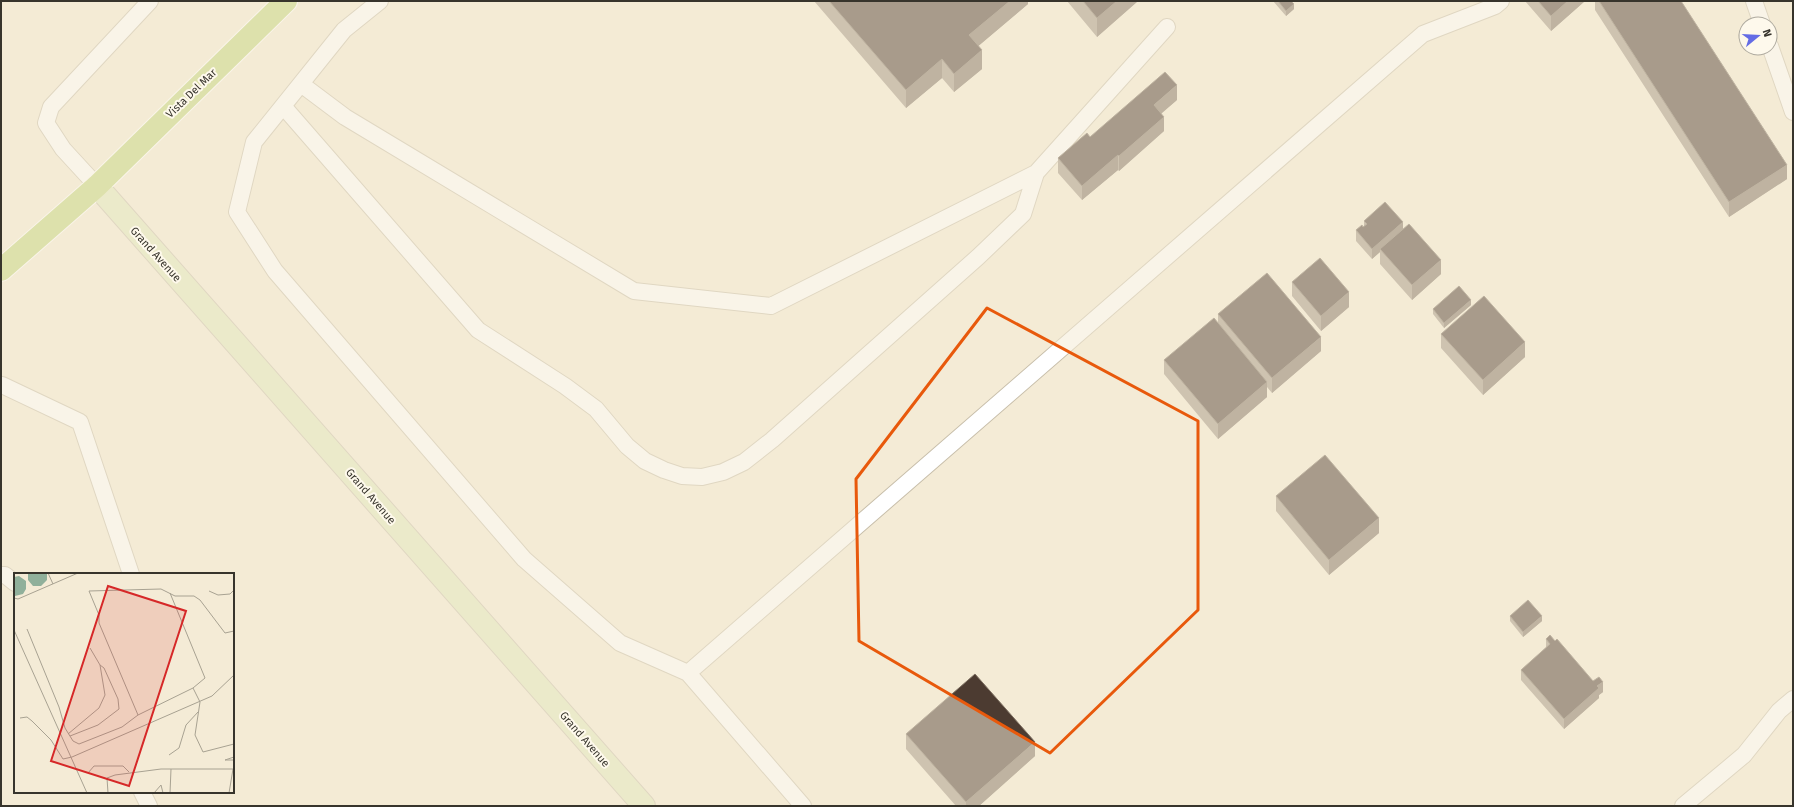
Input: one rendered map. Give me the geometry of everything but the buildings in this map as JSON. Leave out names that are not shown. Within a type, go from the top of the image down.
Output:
[{"type":"main road","name":"Vista Del Mar","points":[[1,270],[97,186],[286,1]]},
{"type":"main road","name":"Grand Avenue","points":[[97,186],[644,806]]},
{"type":"lane","points":[[97,186],[63,149],[46,123],[51,107],[150,1]]},
{"type":"lane","points":[[380,1],[344,30],[254,142],[237,212],[274,271],[524,559],[620,643],[688,673],[803,806]]},
{"type":"lane","points":[[688,673],[1423,34],[1495,6],[1501,1]]},
{"type":"lane","points":[[1754,1],[1759,16]]},
{"type":"lane","points":[[301,84],[345,117],[634,291],[771,306],[1036,173],[1167,26]]},
{"type":"lane","points":[[1773,56],[1793,112]]},
{"type":"lane","points":[[283,106],[478,330],[565,386],[596,409],[627,446],[645,461],[664,470],[682,476],[702,477],[723,472],[744,462],[772,440],[978,257],[1023,214],[1036,173]]},
{"type":"lane","points":[[2,385],[80,422],[131,573]]},
{"type":"lane","points":[[1,575],[5,575],[14,581]]},
{"type":"lane","points":[[1683,806],[1744,755],[1779,712],[1793,699]]},
{"type":"lane","points":[[142,793],[148,806]]},
{"type":"highlighted area","points":[[987,308],[1198,421],[1198,610],[1050,753],[859,641],[856,479]]}]
